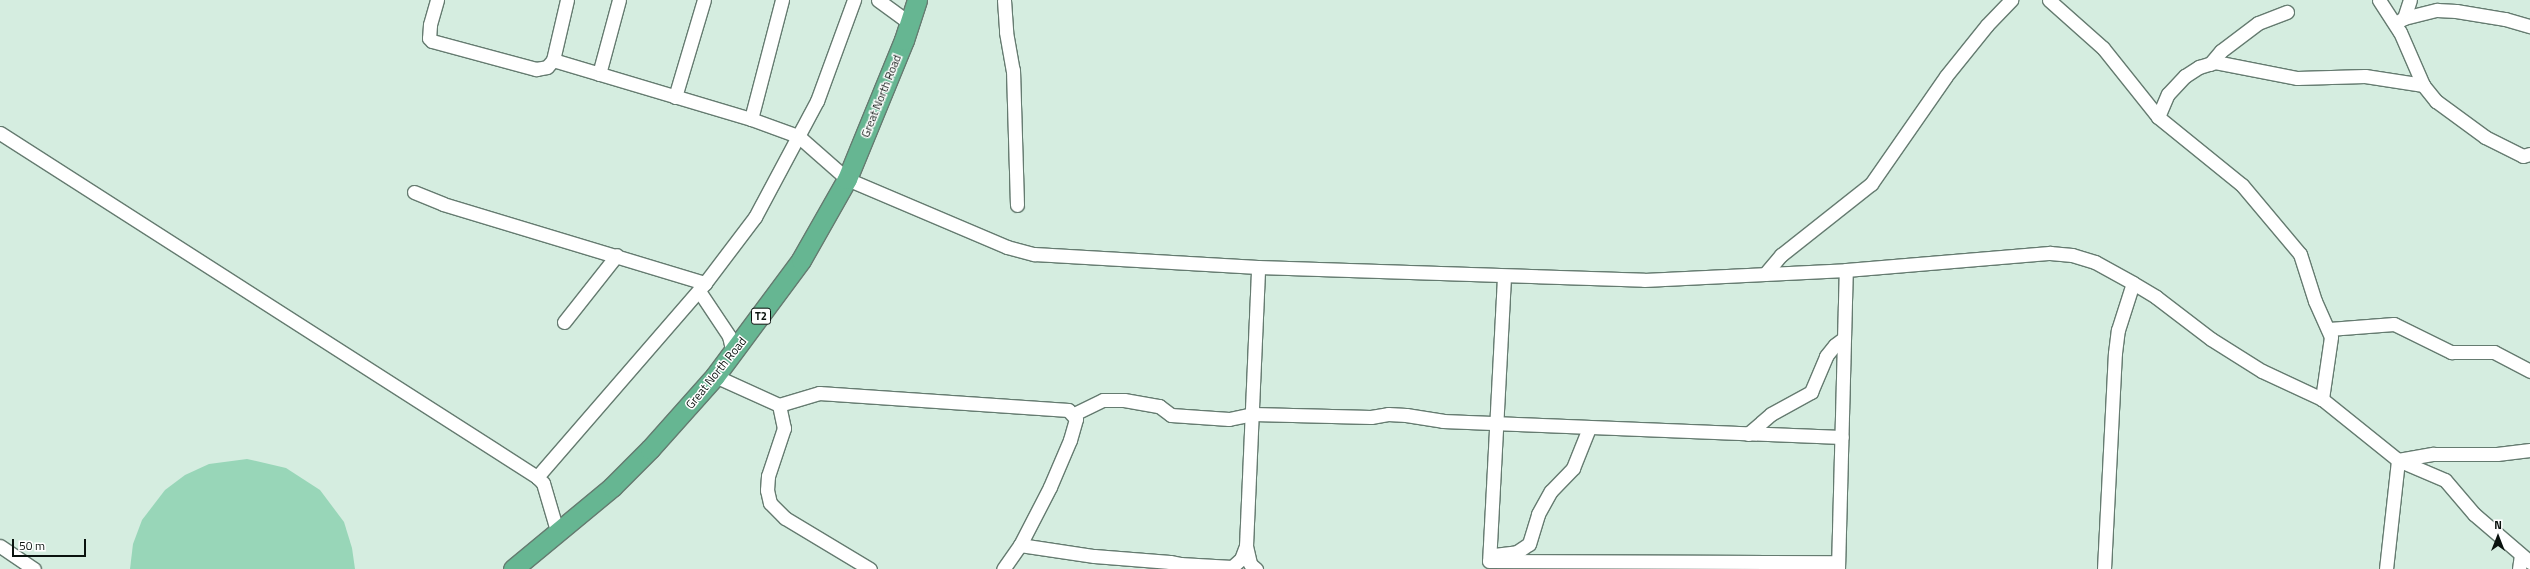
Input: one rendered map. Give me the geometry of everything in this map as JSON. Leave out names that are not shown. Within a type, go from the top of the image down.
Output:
[{"type":"highway","name":"Great North Road","points":[[513,569],[558,534],[612,487],[650,449],[715,376],[801,260],[847,179],[910,23],[917,0]]},
{"type":"street","points":[[437,0],[429,34],[432,41],[536,69],[547,66],[552,60],[567,0]]},
{"type":"street","points":[[599,74],[619,0]]},
{"type":"street","points":[[676,98],[704,0]]},
{"type":"street","points":[[751,118],[782,0]]},
{"type":"street","points":[[537,477],[702,287],[755,217],[817,101],[854,0]]},
{"type":"street","points":[[878,0],[910,23]]},
{"type":"street","points":[[1004,0],[1006,32],[1013,70],[1017,205]]},
{"type":"street","points":[[1765,274],[1781,255],[1871,184],[1946,76],[1987,25],[2011,0]]},
{"type":"street","points":[[2049,0],[2103,48],[2158,117],[2242,186],[2300,254],[2315,301],[2331,336],[2328,367],[2322,399]]},
{"type":"street","points":[[2379,0],[2400,20],[2423,85],[2436,101],[2485,137],[2523,156],[2530,154]]},
{"type":"street","points":[[2400,20],[2410,0]]},
{"type":"street","points":[[2400,20],[2437,10],[2456,11],[2505,19],[2530,26]]},
{"type":"street","points":[[2210,64],[2221,51],[2258,23],[2287,12]]},
{"type":"street","points":[[552,60],[676,98],[751,118],[798,136],[847,179],[1019,252],[1258,267],[1504,277],[1644,280],[1846,270],[2050,253],[2072,255],[2095,262],[2133,283],[2156,297],[2211,339],[2262,371],[2322,399],[2398,460],[2445,480],[2474,514],[2526,558],[2519,569]]},
{"type":"street","points":[[2158,117],[2168,94],[2184,76],[2210,64],[2229,64],[2269,74],[2297,78],[2365,76],[2423,85]]},
{"type":"street","points":[[0,132],[537,477],[543,484],[558,534]]},
{"type":"street","points":[[414,192],[444,204],[617,255],[702,287],[729,336],[733,353]]},
{"type":"street","points":[[564,322],[617,255]]},
{"type":"street","points":[[1232,567],[1241,559],[1246,546],[1253,414],[1258,267]]},
{"type":"street","points":[[1488,565],[1838,566],[1846,270]]},
{"type":"street","points":[[1488,565],[1504,277]]},
{"type":"street","points":[[2104,569],[2115,353],[2118,330],[2133,283]]},
{"type":"street","points":[[2328,330],[2394,324],[2451,352],[2494,352],[2530,371]]},
{"type":"street","points":[[1748,434],[1771,414],[1811,392],[1826,356],[1834,345],[1844,340]]},
{"type":"street","points":[[715,376],[779,405],[819,393],[1068,410],[1074,414],[1076,419],[1070,440],[1050,487],[1020,545],[1004,569]]},
{"type":"street","points":[[1074,414],[1089,405],[1115,400],[1159,406],[1175,416],[1229,419],[1253,414],[1371,418],[1388,414],[1406,414],[1443,421],[1842,437]]},
{"type":"street","points":[[779,405],[784,428],[768,476],[767,490],[770,503],[786,518],[870,569]]},
{"type":"street","points":[[1488,565],[1499,553],[1517,552],[1529,544],[1538,514],[1551,491],[1573,468],[1589,428]]},
{"type":"street","points":[[2398,460],[2433,454],[2497,454],[2530,450]]},
{"type":"street","points":[[2386,569],[2398,460]]},
{"type":"street","points":[[1020,545],[1180,567],[1254,568],[1246,546]]},
{"type":"street","points":[[0,546],[34,569]]},
{"type":"green space","points":[[247,459],[286,468],[320,490],[344,522],[352,548],[355,569],[130,569],[133,544],[142,520],[165,490],[185,475],[209,464]]}]
